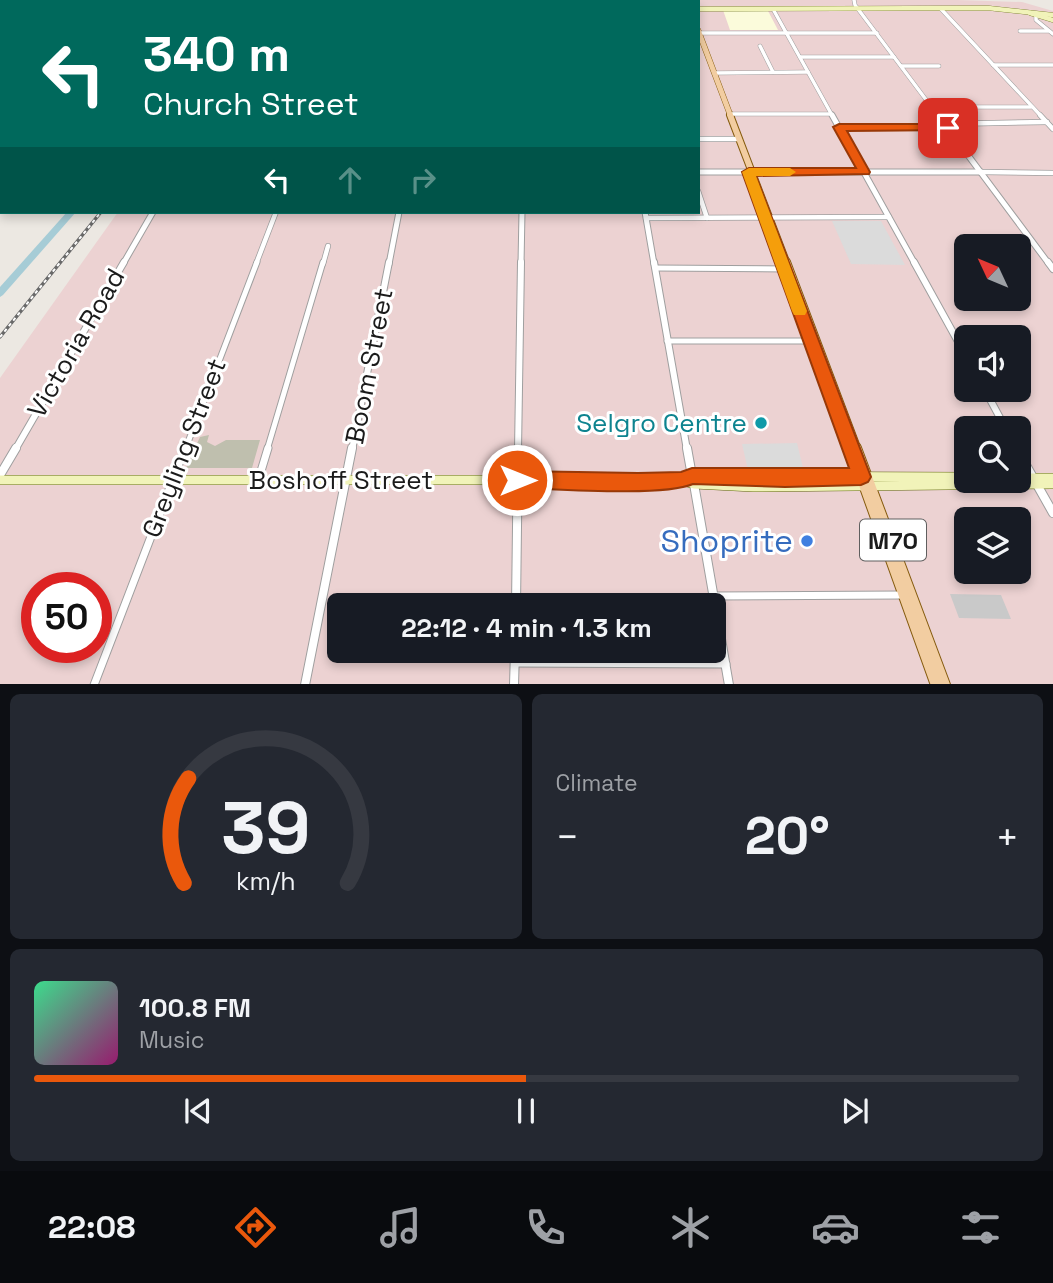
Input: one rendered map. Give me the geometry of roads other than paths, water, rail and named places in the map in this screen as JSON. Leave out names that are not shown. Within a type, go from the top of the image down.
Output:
[{"type":"main road","points":[[700,9],[849,9],[855,5],[868,9],[1023,10],[1047,17]]},
{"type":"main road","points":[[1023,10],[1035,16],[1053,15]]},
{"type":"main road","name":"M70","points":[[700,34],[813,341],[945,684]]},
{"type":"main road","name":"Boshoff Street","points":[[0,477],[257,481],[693,480],[753,487],[954,477]]},
{"type":"main road","name":"Boshoff Street","points":[[867,480],[1035,481],[1053,478]]},
{"type":"main road","name":"M70","points":[[867,480],[936,684]]},
{"type":"main road","name":"Boshoff Street","points":[[1031,480],[1053,484]]},
{"type":"street","points":[[855,5],[1053,268]]},
{"type":"street","points":[[773,9],[954,334]]},
{"type":"street","points":[[941,9],[1053,129]]},
{"type":"street","points":[[1035,16],[1047,17],[1044,23],[1051,32],[1035,20],[1035,16]]},
{"type":"street","points":[[700,31],[877,33]]},
{"type":"street","points":[[1020,31],[1051,32]]},
{"type":"street","points":[[760,46],[773,72]]},
{"type":"street","points":[[800,57],[894,57]]},
{"type":"street","points":[[993,65],[1053,65]]},
{"type":"street","points":[[901,66],[939,66]]},
{"type":"street","points":[[714,73],[808,72]]},
{"type":"street","points":[[933,107],[1032,107]]},
{"type":"street","points":[[729,114],[831,114]]},
{"type":"street","points":[[839,127],[1047,122]]},
{"type":"street","points":[[700,139],[738,139]]},
{"type":"street","points":[[700,172],[1053,173]]},
{"type":"street","points":[[700,197],[707,218]]},
{"type":"street","name":"Victoria Road","points":[[0,477],[152,214]]},
{"type":"street","name":"Greyling Street","points":[[94,684],[275,214]]},
{"type":"street","name":"Boom Street","points":[[305,684],[399,214]]},
{"type":"street","points":[[516,593],[522,214]]},
{"type":"street","points":[[712,593],[645,215],[707,218],[889,217]]},
{"type":"street","points":[[257,481],[328,246]]},
{"type":"street","points":[[655,268],[787,269]]},
{"type":"street","points":[[667,341],[813,341]]},
{"type":"street","points":[[1031,474],[1053,513]]},
{"type":"street","points":[[726,596],[905,595]]},
{"type":"street","points":[[514,684],[515,663],[726,664],[729,684]]},
{"type":"waterway","points":[[0,293],[70,214]]},
{"type":"railway","points":[[0,337],[99,214]]},
{"type":"place","name":"Selgro Centre","points":[[761,423]]},
{"type":"place","name":"Shoprite","points":[[807,541]]}]
